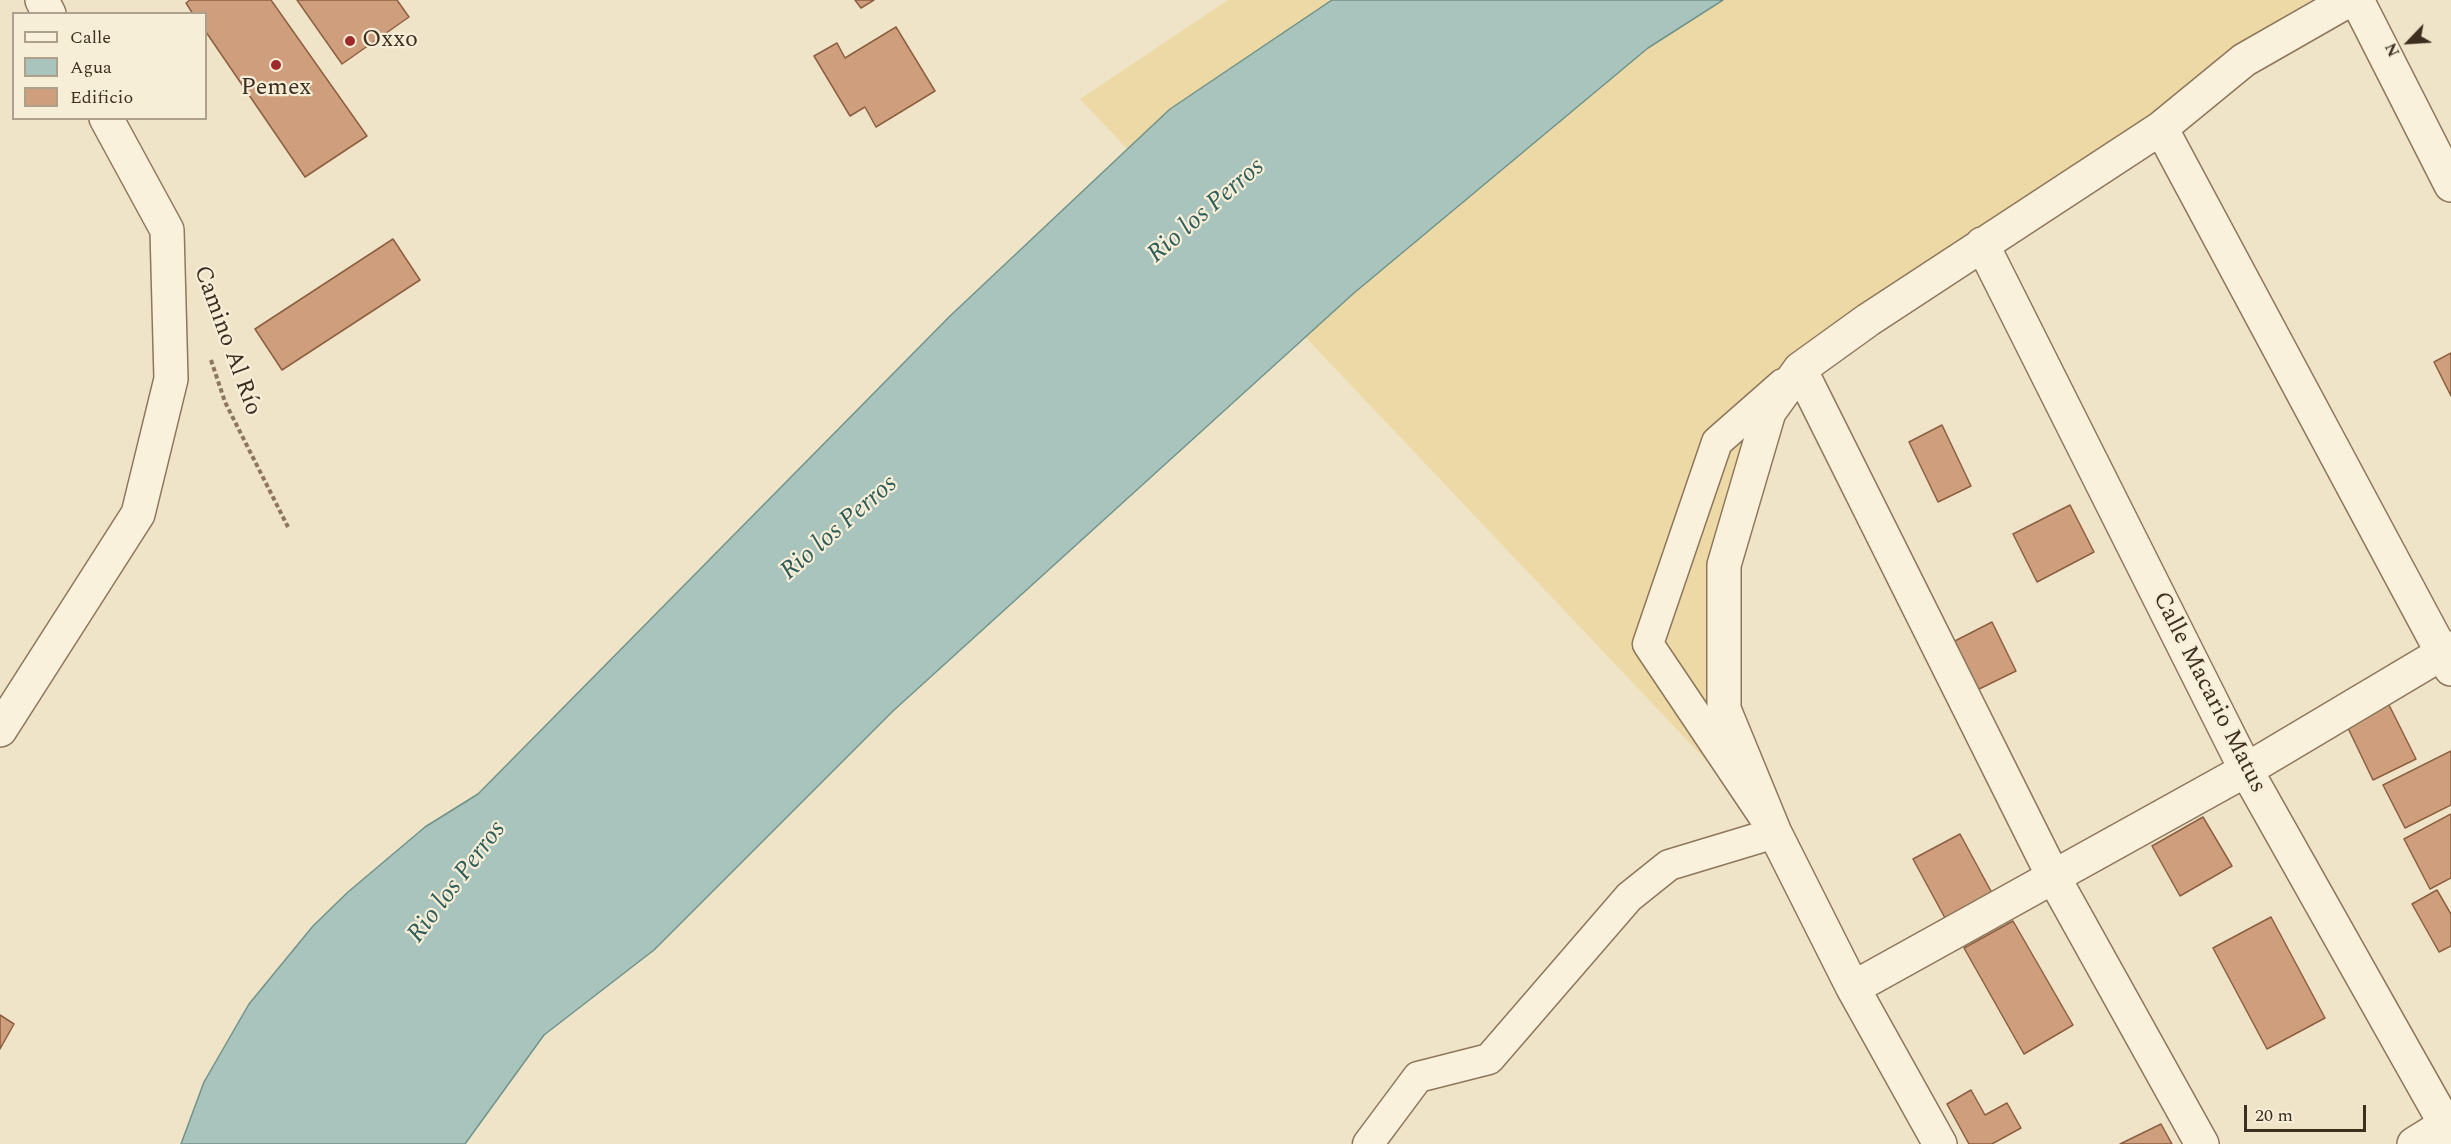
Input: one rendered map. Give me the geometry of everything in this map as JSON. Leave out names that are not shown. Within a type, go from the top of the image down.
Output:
[{"type":"street","points":[[1775,833],[1648,644],[1717,442],[1800,369],[1868,320],[2160,128],[2244,60],[2349,0]]},
{"type":"street","points":[[2357,0],[2451,185]]},
{"type":"street","points":[[0,730],[138,514],[171,379],[167,230],[107,120]]},
{"type":"street","points":[[1853,988],[2448,657],[2160,128]]},
{"type":"street","name":"Calle Macario Matus","points":[[1982,244],[2246,770],[2449,1126]]},
{"type":"street","points":[[1800,369],[1769,412],[1724,565],[1724,709],[1775,833],[1853,988],[1940,1144]]},
{"type":"street","points":[[1800,369],[2054,878],[2202,1144]]},
{"type":"street","points":[[1368,1144],[1418,1077],[1489,1059],[1629,897],[1669,865],[1775,833]]},
{"type":"street","points":[[2414,1144],[2449,1126]]},
{"type":"path","name":"Camino Al Río","points":[[210,359],[225,402],[288,527]]},
{"type":"sand","points":[[1228,0],[2349,0],[1800,369],[1724,565],[1724,709],[1775,833],[1080,99]]},
{"type":"water","name":"Rio los Perros","points":[[1332,0],[1723,0],[1648,48],[1354,293],[893,711],[654,950],[544,1035],[465,1144],[181,1144],[204,1082],[249,1004],[313,926],[348,892],[425,827],[478,794],[950,316],[1170,109]]},
{"type":"building","points":[[190,0],[271,0],[367,136],[305,177],[207,33],[207,12],[192,12],[186,3]]},
{"type":"building","name":"Oxxo","points":[[297,0],[397,0],[409,17],[342,64]]},
{"type":"building","points":[[855,0],[874,0],[861,8]]},
{"type":"building","points":[[896,27],[935,91],[876,127],[865,107],[850,116],[814,56],[837,43],[845,58]]},
{"type":"building","points":[[393,239],[420,280],[282,370],[255,329]]},
{"type":"building","points":[[2451,353],[2451,396],[2434,362]]},
{"type":"building","points":[[1942,425],[1971,486],[1938,502],[1909,442]]},
{"type":"building","points":[[2070,505],[2094,552],[2037,582],[2013,534]]},
{"type":"building","points":[[1992,622],[2016,671],[1971,693],[1947,645]]},
{"type":"building","points":[[2388,703],[2416,759],[2373,780],[2346,724]]},
{"type":"building","points":[[2451,751],[2451,805],[2405,828],[2383,785]]},
{"type":"building","points":[[2451,814],[2451,878],[2430,889],[2404,839]]},
{"type":"building","points":[[2203,817],[2232,866],[2180,896],[2152,846]]},
{"type":"building","points":[[1960,834],[1992,893],[1945,918],[1913,859]]},
{"type":"building","points":[[2437,890],[2451,914],[2451,946],[2439,952],[2412,904]]},
{"type":"building","points":[[2271,917],[2325,1018],[2267,1049],[2213,948]]},
{"type":"building","points":[[2013,921],[2073,1025],[2024,1054],[1964,948]]},
{"type":"building","points":[[0,1015],[14,1024],[0,1049]]},
{"type":"building","points":[[1971,1090],[1985,1115],[2007,1103],[2021,1128],[1992,1144],[1969,1144],[1947,1104]]},
{"type":"building","points":[[2161,1124],[2172,1144],[2120,1144]]},
{"type":"place","name":"Oxxo","points":[[350,41]]},
{"type":"place","name":"Pemex","points":[[276,65]]}]
